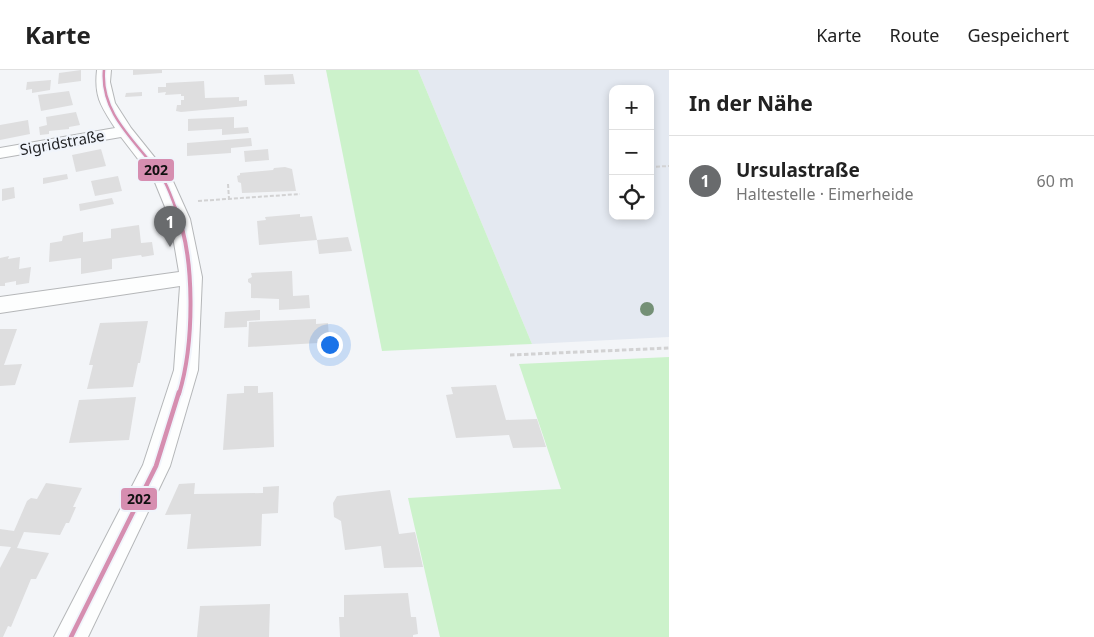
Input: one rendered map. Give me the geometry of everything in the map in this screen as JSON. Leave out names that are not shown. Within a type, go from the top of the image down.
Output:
[{"type":"street","points":[[71,637],[156,466],[186,370],[191,277],[180,218],[163,179],[125,132],[107,103],[102,82],[104,70]]},
{"type":"street","name":"Sigridstraße","points":[[0,153],[125,132]]},
{"type":"street","points":[[0,305],[191,277]]},
{"type":"path","points":[[654,167],[669,166]]},
{"type":"path","points":[[228,184],[229,198]]},
{"type":"path","points":[[174,205],[191,201],[300,194]]},
{"type":"path","points":[[510,355],[669,348]]},
{"type":"shaded area","points":[[418,70],[669,70],[669,337],[532,344]]},
{"type":"green space","points":[[326,70],[418,70],[532,344],[382,351]]},
{"type":"green space","points":[[669,357],[669,637],[440,637],[408,498],[561,489],[519,364]]},
{"type":"building","points":[[81,70],[81,81],[58,84],[59,73]]},
{"type":"building","points":[[133,70],[162,70],[162,73],[133,75]]},
{"type":"building","points":[[293,74],[295,84],[265,85],[264,75]]},
{"type":"building","points":[[51,80],[50,90],[32,93],[32,89],[26,90],[27,82]]},
{"type":"building","points":[[204,81],[205,98],[239,97],[239,101],[247,100],[247,106],[181,112],[176,111],[177,105],[181,105],[181,100],[184,100],[184,96],[181,96],[181,94],[165,95],[166,92],[158,93],[158,87],[166,87],[166,83]]},
{"type":"building","points":[[69,91],[73,105],[41,111],[38,95]]},
{"type":"building","points":[[142,92],[142,96],[125,97],[126,93]]},
{"type":"building","points":[[76,112],[80,125],[69,127],[69,129],[49,131],[49,134],[40,135],[39,127],[47,125],[46,117]]},
{"type":"building","points":[[234,117],[234,128],[248,127],[249,133],[222,135],[222,129],[188,131],[188,119]]},
{"type":"building","points":[[28,120],[30,134],[0,140],[0,125]]},
{"type":"building","points":[[251,138],[252,146],[231,148],[231,153],[187,156],[187,143]]},
{"type":"building","points":[[101,149],[106,166],[76,172],[72,155]]},
{"type":"building","points":[[268,149],[269,160],[245,162],[244,151]]},
{"type":"building","points":[[285,167],[292,169],[296,191],[242,193],[241,183],[238,182],[237,176],[240,173]]},
{"type":"building","points":[[67,174],[68,179],[43,184],[43,178]]},
{"type":"building","points":[[118,176],[122,191],[95,196],[91,181]]},
{"type":"building","points":[[14,187],[15,198],[2,201],[2,189]]},
{"type":"building","points":[[112,198],[114,204],[80,211],[79,204]]},
{"type":"building","points":[[300,214],[300,217],[312,216],[317,240],[259,245],[257,221],[266,220],[265,217]]},
{"type":"building","points":[[139,225],[141,243],[152,242],[154,255],[112,259],[112,269],[81,274],[81,258],[49,262],[50,243],[62,241],[63,236],[83,232],[83,242],[111,238],[111,229]]},
{"type":"building","points":[[348,237],[352,251],[319,254],[317,240]]},
{"type":"building","points":[[9,256],[8,259],[20,257],[19,269],[31,267],[29,283],[16,285],[16,281],[0,286],[0,258]]},
{"type":"building","points":[[292,271],[293,296],[309,295],[310,308],[279,310],[279,299],[251,298],[251,284],[248,282],[248,279],[252,277],[251,273]]},
{"type":"building","points":[[260,310],[260,320],[247,321],[247,327],[224,328],[225,312]]},
{"type":"building","points":[[316,319],[316,324],[328,323],[329,338],[317,339],[318,343],[248,347],[249,322]]},
{"type":"building","points":[[148,321],[140,363],[138,363],[133,387],[87,389],[93,365],[89,365],[100,323]]},
{"type":"building","points":[[0,329],[17,329],[4,365],[22,364],[15,385],[0,386]]},
{"type":"building","points":[[496,385],[506,420],[537,419],[546,447],[513,448],[509,435],[456,438],[446,395],[453,394],[451,387]]},
{"type":"building","points":[[244,386],[258,386],[258,393],[273,392],[274,447],[223,450],[227,394],[244,393]]},
{"type":"building","points":[[136,397],[129,440],[69,443],[79,400]]},
{"type":"building","points":[[46,483],[82,488],[73,507],[76,507],[69,523],[66,523],[60,535],[24,532],[17,548],[49,553],[36,579],[31,579],[11,627],[8,626],[3,637],[0,637],[0,568],[11,547],[0,546],[0,529],[14,531],[27,501],[31,498],[37,499]]},
{"type":"building","points":[[195,483],[194,494],[263,493],[263,487],[279,486],[278,513],[262,514],[261,546],[187,549],[191,514],[165,515],[179,484]]},
{"type":"building","points":[[390,490],[399,534],[415,532],[423,567],[384,568],[381,546],[345,550],[341,521],[334,517],[333,503],[337,496]]},
{"type":"building","points":[[408,593],[411,617],[416,617],[418,634],[413,635],[413,637],[340,637],[339,617],[344,617],[344,595]]},
{"type":"building","points":[[270,604],[269,637],[197,637],[200,606]]},
{"type":"transit line","name":"202","points":[[71,637],[156,466],[186,370],[191,277],[180,219],[163,179],[125,131],[107,103],[103,82],[104,70]]},
{"type":"place","name":"Ursulastraße","points":[[170,247]]}]
